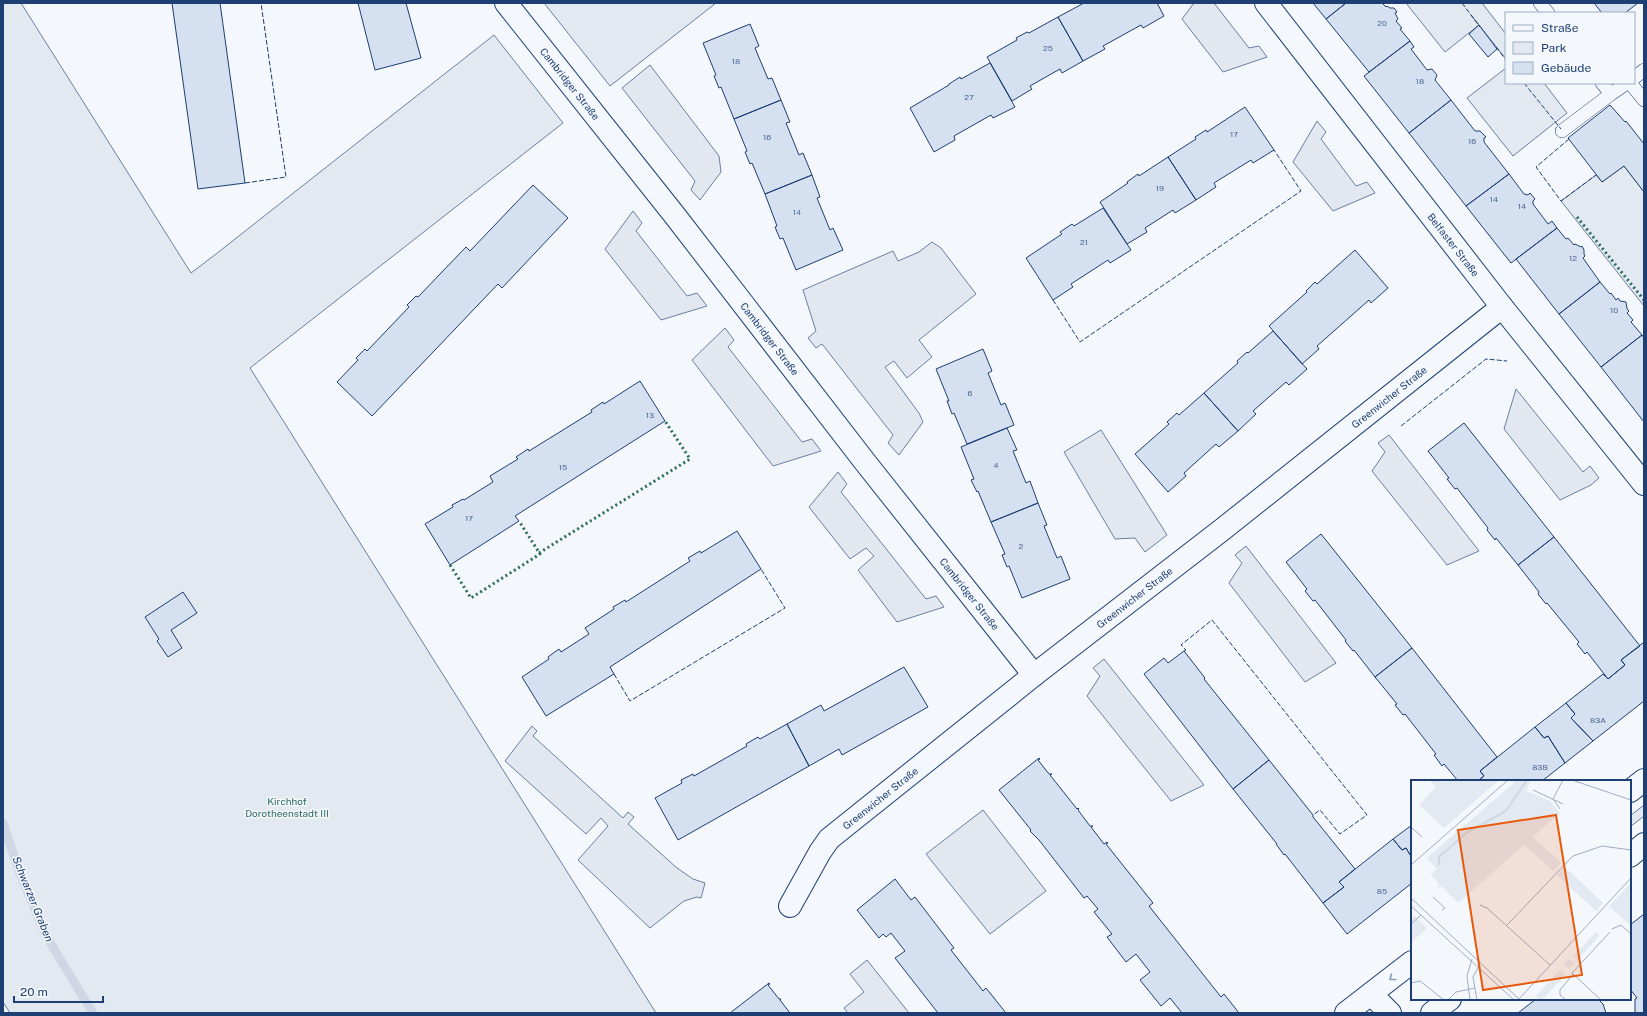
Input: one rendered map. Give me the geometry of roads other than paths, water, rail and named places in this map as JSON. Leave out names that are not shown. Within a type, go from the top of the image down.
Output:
[{"type":"street","name":"Cambridger Straße","points":[[506,3],[676,217],[865,462],[1034,675]]},
{"type":"street","name":"Belfaster Straße","points":[[1266,3],[1502,307],[1644,484]]},
{"type":"street","name":"Greenwicher Straße","points":[[790,906],[820,852],[829,839],[1034,675],[1217,534],[1502,307]]},
{"type":"street","points":[[1631,790],[1644,780]]},
{"type":"street","points":[[1631,855],[1644,844]]},
{"type":"street","points":[[1346,1013],[1411,963]]},
{"type":"street","points":[[1371,994],[1390,1013]]},
{"type":"street","points":[[1432,1013],[1449,1000]]},
{"type":"lane","points":[[1540,3],[1547,12]]},
{"type":"lane","points":[[1635,77],[1644,70]]},
{"type":"lane","points":[[1603,84],[1611,94]]},
{"type":"lane","points":[[1562,131],[1626,84]]},
{"type":"lane","points":[[1629,84],[1644,100]]},
{"type":"waterway","name":"Schwarzer Graben","points":[[3,823],[19,871],[46,936],[93,1013]]},
{"type":"park label","name":"Kirchhof Dorotheenstadt III","points":[[287,806]]}]
